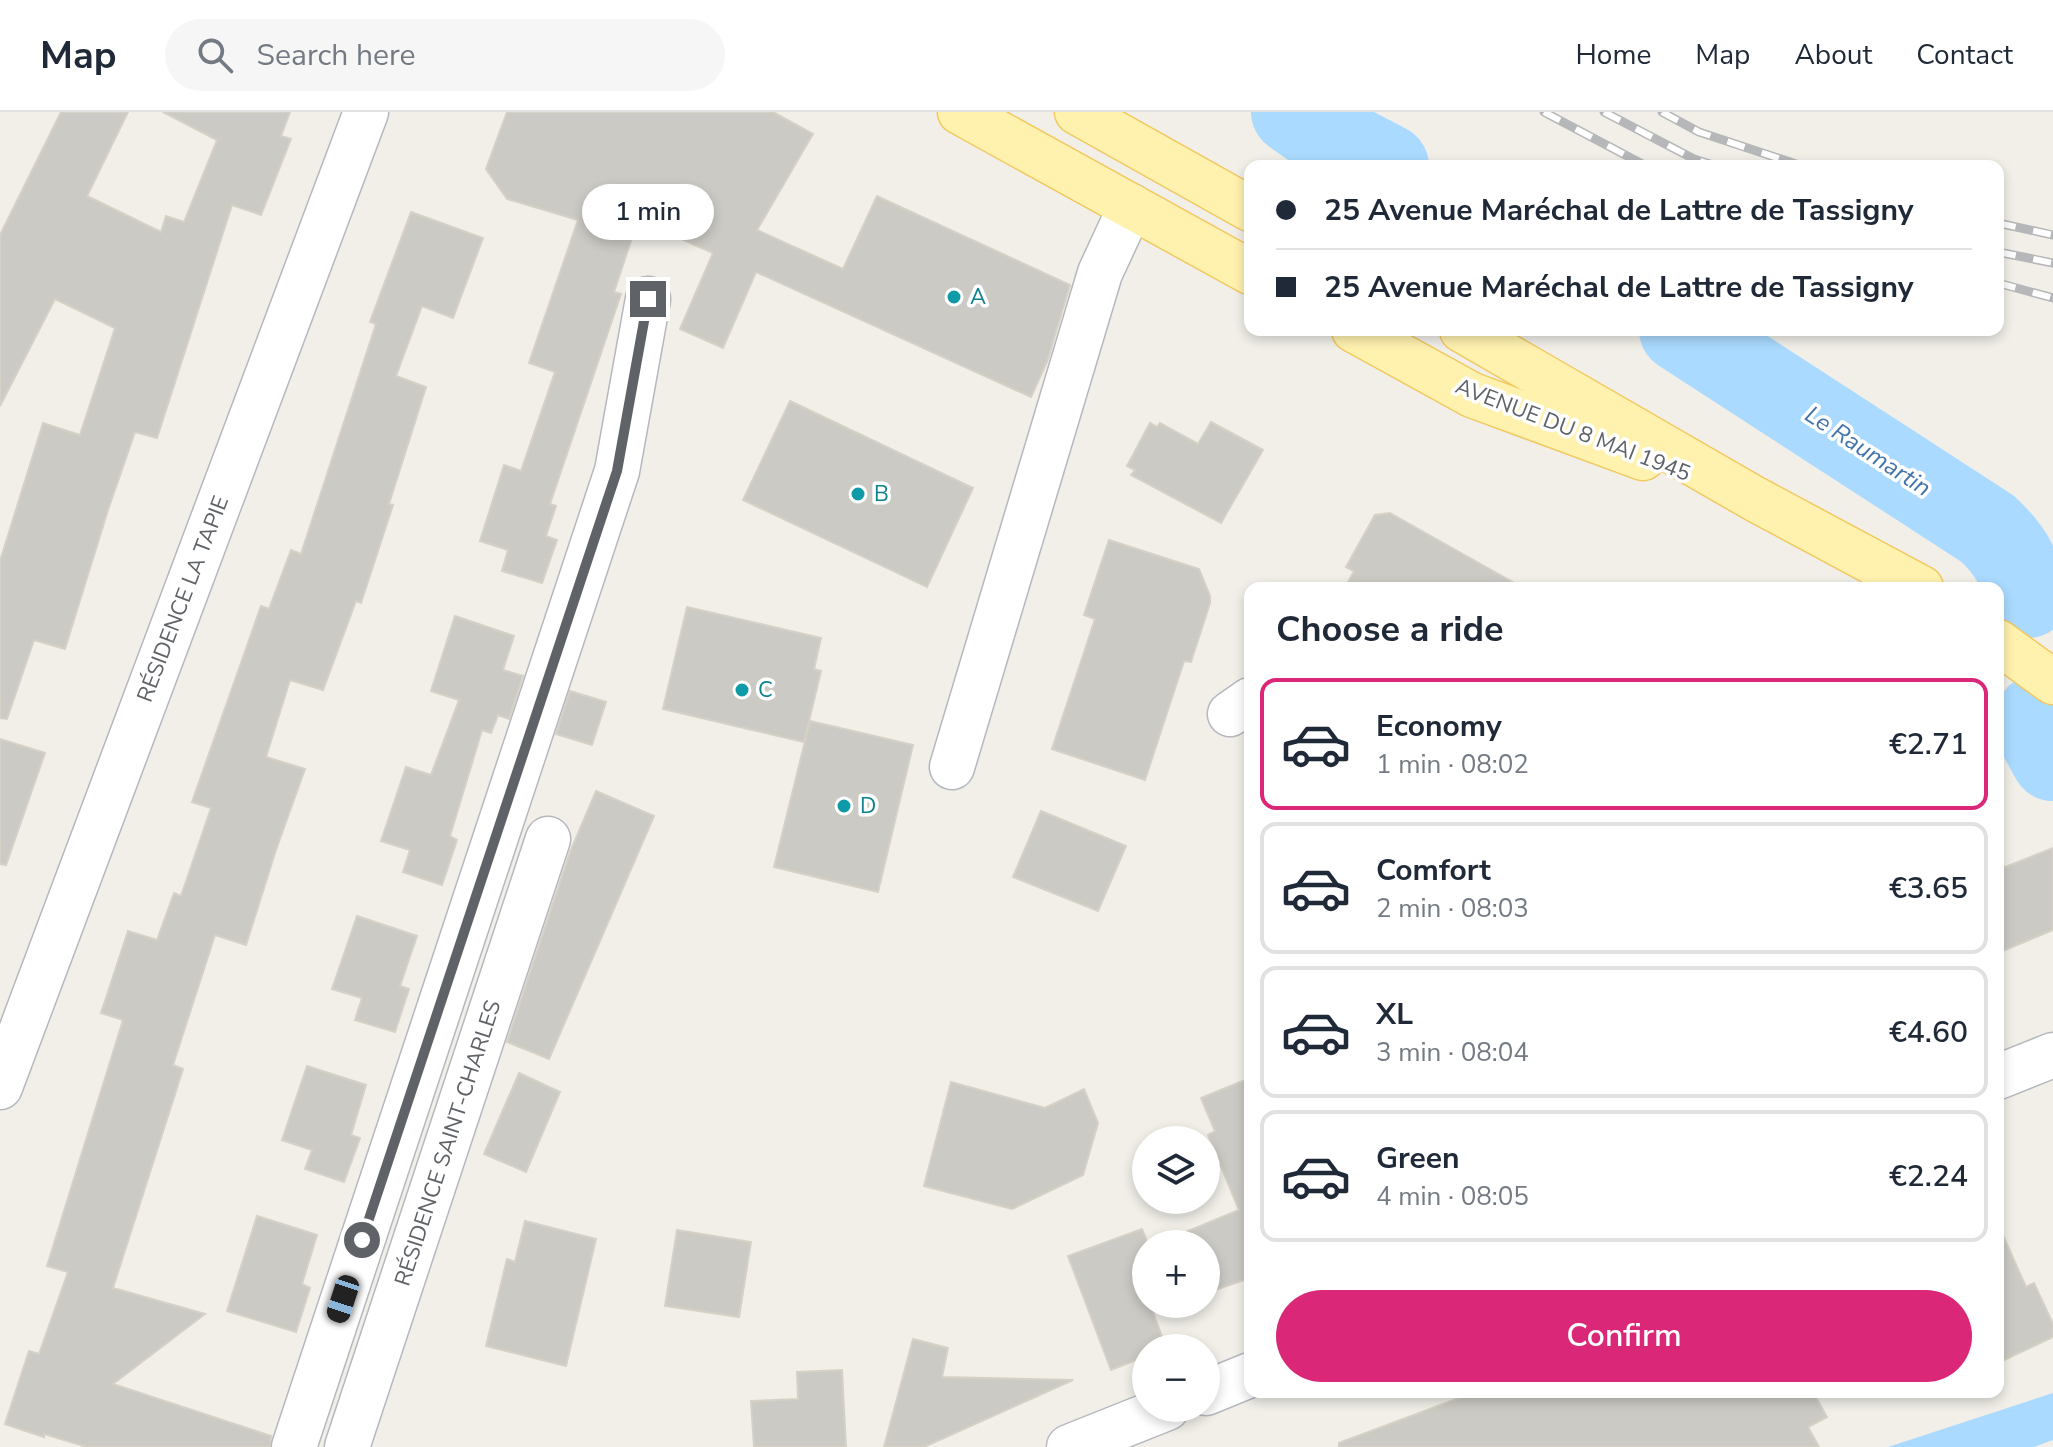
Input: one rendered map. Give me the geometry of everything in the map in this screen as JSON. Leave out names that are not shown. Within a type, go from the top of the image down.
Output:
[{"type":"main road","points":[[960,112],[1244,269]]},
{"type":"main road","points":[[1077,112],[1244,206]]},
{"type":"main road","name":"AVENUE DU 8 MAI 1945","points":[[1365,336],[1472,395],[1755,499]]},
{"type":"main road","name":"AVENUE DU 8 MAI 1945","points":[[1472,336],[1755,499],[1910,582]]},
{"type":"main road","points":[[2004,632],[2053,659]]},
{"type":"main road","points":[[2004,646],[2053,682]]},
{"type":"street","name":"RÉSIDENCE LA TAPIE","points":[[0,1087],[366,112]]},
{"type":"street","points":[[952,767],[1100,273],[1131,206]]},
{"type":"street","points":[[294,1447],[617,471],[648,299]]},
{"type":"street","name":"RÉSIDENCE SAINT-CHARLES","points":[[347,1447],[548,839]]},
{"type":"street","points":[[2004,1075],[2053,1055]]},
{"type":"street","points":[[1220,1387],[1244,1377]]},
{"type":"street","points":[[1069,1447],[1132,1422]]},
{"type":"water","points":[[2053,1393],[2053,1440],[2034,1447],[1888,1447]]},
{"type":"building","points":[[61,112],[128,112],[87,196],[161,232],[166,216],[184,222],[217,140],[163,112],[290,112],[281,136],[291,139],[261,215],[232,205],[157,438],[135,432],[65,649],[34,640],[7,719],[0,718],[0,561],[43,423],[80,435],[115,328],[55,299],[0,406],[0,235]]},
{"type":"building","points":[[507,112],[773,112],[813,134],[757,230],[843,269],[877,196],[1070,285],[1047,362],[1031,397],[756,272],[723,348],[680,329],[713,253],[638,220],[614,292],[621,294],[550,504],[556,506],[546,536],[557,540],[542,583],[502,571],[508,550],[480,541],[504,465],[521,471],[555,372],[529,363],[578,220],[507,199],[486,169]]},
{"type":"building","points":[[411,212],[483,238],[453,318],[422,306],[396,376],[426,387],[389,504],[393,505],[361,603],[356,601],[323,690],[290,680],[266,757],[305,769],[246,945],[215,935],[173,1065],[183,1069],[113,1288],[205,1314],[113,1384],[271,1436],[270,1447],[87,1447],[44,1434],[44,1437],[5,1424],[29,1351],[39,1354],[68,1272],[47,1266],[123,1020],[101,1013],[128,931],[157,940],[174,893],[181,896],[211,808],[192,802],[261,606],[269,609],[291,550],[301,554],[376,324],[370,322]]},
{"type":"building","name":"B","points":[[790,401],[973,488],[927,587],[743,500]]},
{"type":"building","points":[[1211,422],[1263,450],[1221,523],[1131,475],[1135,470],[1127,466],[1150,423],[1157,427],[1160,423],[1198,444]]},
{"type":"building","points":[[1390,513],[1512,582],[1348,582],[1354,571],[1346,567],[1375,515]]},
{"type":"building","points":[[1109,540],[1199,569],[1210,596],[1191,662],[1184,661],[1145,780],[1052,749],[1095,619],[1084,615]]},
{"type":"building","name":"C","points":[[687,607],[821,638],[814,669],[821,671],[804,742],[663,709]]},
{"type":"building","points":[[455,616],[514,636],[503,670],[523,676],[509,719],[498,715],[491,733],[482,730],[450,836],[457,840],[442,885],[403,872],[410,850],[381,841],[406,767],[431,775],[459,700],[431,691]]},
{"type":"building","points":[[570,691],[606,702],[592,745],[556,734]]},
{"type":"building","name":"D","points":[[810,721],[913,745],[878,892],[774,867]]},
{"type":"building","points":[[0,739],[45,753],[6,865],[0,864]]},
{"type":"building","points":[[596,791],[654,816],[549,1059],[507,1042],[570,852]]},
{"type":"building","points":[[1041,811],[1126,846],[1098,911],[1013,877]]},
{"type":"building","points":[[2053,848],[2053,930],[2004,950],[2004,868]]},
{"type":"building","points":[[357,916],[417,936],[400,986],[409,989],[395,1032],[355,1020],[362,998],[332,989]]},
{"type":"building","points":[[307,1066],[366,1085],[351,1135],[360,1138],[344,1182],[305,1169],[312,1150],[282,1140]]},
{"type":"building","points":[[519,1073],[560,1092],[526,1172],[484,1154]]},
{"type":"building","points":[[1244,1080],[1244,1280],[1220,1288],[1220,1230],[1191,1230],[1239,1210],[1220,1164],[1220,1126],[1213,1126],[1201,1098]]},
{"type":"building","points":[[951,1082],[1045,1108],[1084,1089],[1098,1123],[1083,1175],[1012,1209],[924,1186]]},
{"type":"building","points":[[257,1216],[317,1235],[302,1284],[310,1288],[296,1332],[227,1311]]},
{"type":"building","points":[[525,1221],[596,1239],[566,1366],[486,1346],[507,1259],[515,1262]]},
{"type":"building","points":[[677,1230],[751,1242],[739,1317],[665,1306]]},
{"type":"building","points":[[1132,1233],[1132,1318],[1155,1318],[1161,1334],[1132,1334],[1132,1362],[1111,1370],[1068,1256]]},
{"type":"building","points":[[2004,1238],[2026,1287],[2034,1283],[2053,1324],[2053,1337],[2004,1360]]},
{"type":"building","points":[[913,1339],[948,1348],[942,1377],[1073,1380],[924,1447],[884,1447]]},
{"type":"building","points":[[842,1370],[846,1447],[754,1447],[751,1401],[798,1399],[797,1372]]},
{"type":"building","points":[[1459,1398],[1816,1398],[1827,1417],[1808,1427],[1819,1447],[1339,1447],[1339,1443]]},
{"type":"waterway","name":"Le Raumartin","points":[[1293,112],[1323,133],[1375,160]]},
{"type":"waterway","name":"Le Raumartin","points":[[1690,336],[1988,529],[2013,560],[2028,596]]},
{"type":"waterway","name":"Le Raumartin","points":[[2038,716],[2038,732],[2053,759]]},
{"type":"railway","points":[[1544,112],[1635,160]]},
{"type":"railway","points":[[1604,112],[1697,160]]},
{"type":"railway","points":[[1662,112],[1699,132],[1784,160]]},
{"type":"railway","points":[[2004,224],[2053,235]]},
{"type":"railway","points":[[2004,253],[2053,263]]},
{"type":"railway","points":[[2004,285],[2053,298]]},
{"type":"place","name":"A","points":[[954,297]]},
{"type":"place","name":"B","points":[[858,494]]},
{"type":"place","name":"C","points":[[742,690]]},
{"type":"place","name":"D","points":[[844,806]]},
{"type":"route","points":[[362,1240],[617,471],[648,299]]}]
